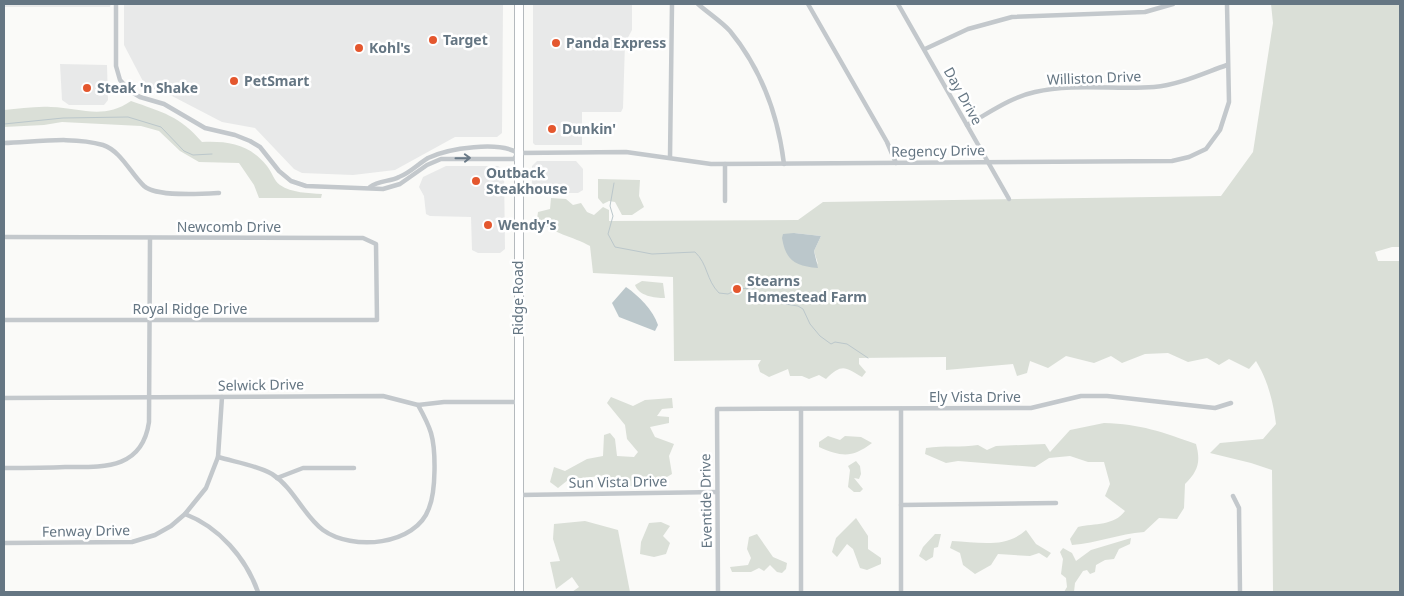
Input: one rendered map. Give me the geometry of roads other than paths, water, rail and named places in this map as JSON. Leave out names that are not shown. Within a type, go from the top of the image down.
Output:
[{"type":"main road","name":"Ridge Road","points":[[519,4],[517,402],[519,592]]},
{"type":"street","points":[[116,4],[116,66],[120,80],[130,91],[140,97],[164,104],[205,128],[235,134],[250,141],[260,148],[279,171],[291,181],[320,187],[370,187],[383,189],[400,184],[441,159],[514,159],[518,153],[508,148],[452,150],[428,159],[397,178],[376,183],[370,187]]},
{"type":"street","points":[[670,157],[672,4]]},
{"type":"street","points":[[698,4],[729,30],[753,63],[771,102],[780,133],[784,164]]},
{"type":"street","points":[[808,4],[887,142],[896,163]]},
{"type":"street","name":"Day Drive","points":[[898,4],[1009,199]]},
{"type":"street","points":[[924,49],[968,29],[1012,17],[1144,12],[1173,4]]},
{"type":"street","name":"Regency Drive","points":[[518,153],[626,152],[670,157],[692,163],[725,164],[1172,161],[1189,157],[1206,149],[1220,130],[1229,102],[1227,4]]},
{"type":"street","name":"Williston Drive","points":[[966,124],[1019,97],[1035,92],[1053,89],[1157,87],[1186,80],[1227,65]]},
{"type":"street","points":[[4,142],[68,141],[104,145],[124,162],[145,187],[175,194],[219,193]]},
{"type":"street","points":[[724,200],[725,164]]},
{"type":"street","name":"Newcomb Drive","points":[[4,237],[363,238],[371,240],[376,244],[376,320]]},
{"type":"street","points":[[4,468],[101,467],[121,462],[136,451],[146,434],[149,397],[150,238]]},
{"type":"street","name":"Royal Ridge Drive","points":[[4,320],[376,320]]},
{"type":"street","name":"Selwick Drive","points":[[4,398],[383,396],[418,405],[444,402],[517,402]]},
{"type":"street","name":"Ely Vista Drive","points":[[717,409],[1031,408],[1081,396],[1107,396],[1215,408],[1231,403]]},
{"type":"street","name":"Fenway Drive","points":[[4,543],[132,542],[155,536],[185,514],[206,488],[218,457],[222,397]]},
{"type":"street","points":[[218,457],[260,469],[277,478],[318,525],[340,538],[380,541],[398,539],[410,533],[426,516],[433,492],[431,434],[418,405]]},
{"type":"street","name":"Eventide Drive","points":[[717,409],[718,592]]},
{"type":"street","points":[[801,409],[801,592]]},
{"type":"street","points":[[900,409],[900,592]]},
{"type":"street","points":[[277,478],[304,468],[354,468]]},
{"type":"street","name":"Sun Vista Drive","points":[[519,494],[717,492]]},
{"type":"street","points":[[1233,496],[1239,508],[1240,592]]},
{"type":"street","points":[[900,505],[1056,503]]},
{"type":"street","points":[[185,514],[211,528],[224,539],[242,560],[258,592]]},
{"type":"waterway","points":[[4,124],[63,118],[128,117],[161,127],[184,151],[193,155],[212,154]]},
{"type":"waterway","points":[[614,183],[610,206],[613,216],[608,234],[615,247],[652,254],[695,252],[719,293],[728,294],[738,289],[752,288],[772,302],[798,306],[803,309],[810,324],[820,336],[831,344],[835,342],[847,344],[868,358]]},
{"type":"place","name":"Target","points":[[433,40]]},
{"type":"place","name":"Panda Express","points":[[556,43]]},
{"type":"place","name":"Kohl's","points":[[359,48]]},
{"type":"place","name":"PetSmart","points":[[234,81]]},
{"type":"place","name":"Steak 'n Shake","points":[[87,88]]},
{"type":"place","name":"Dunkin'","points":[[552,129]]},
{"type":"place","name":"Outback Steakhouse","points":[[476,181]]},
{"type":"place","name":"Wendy's","points":[[488,225]]},
{"type":"place","name":"Stearns Homestead Farm","points":[[737,289]]}]
